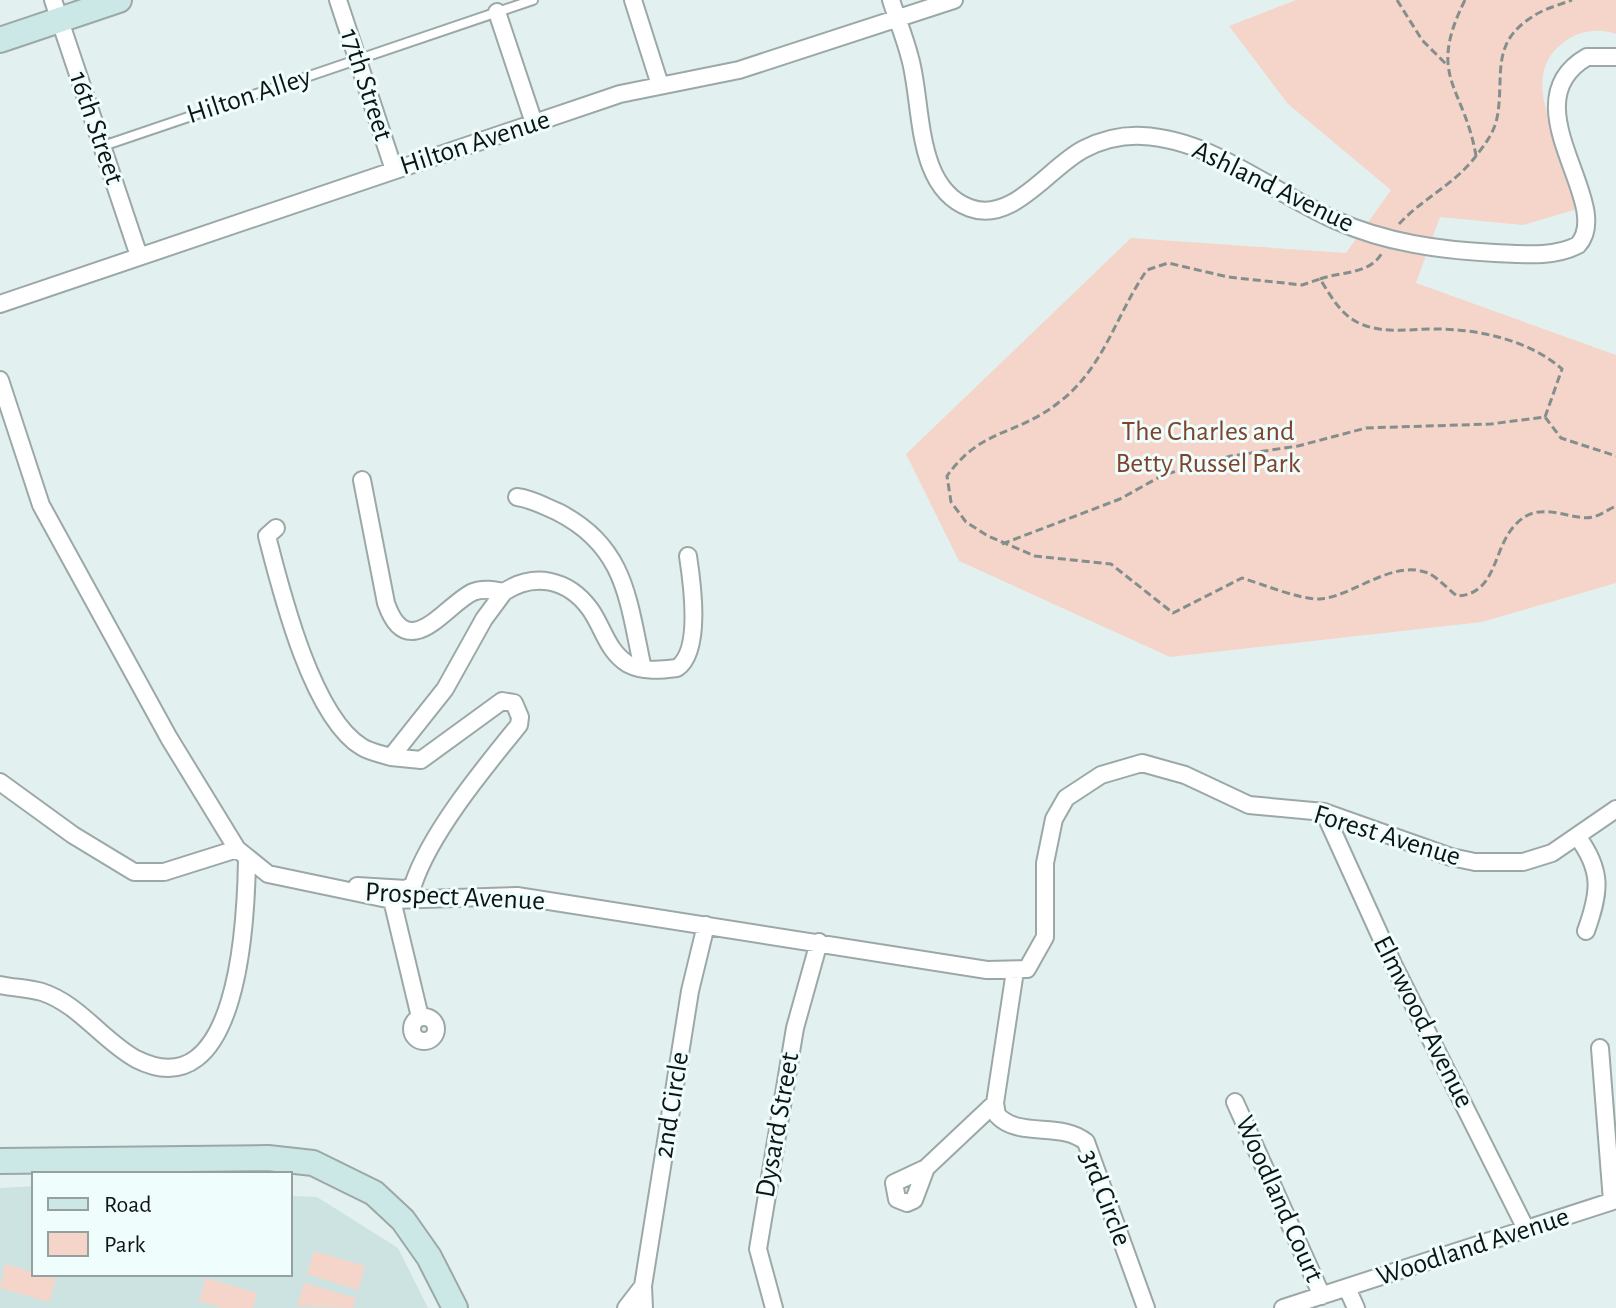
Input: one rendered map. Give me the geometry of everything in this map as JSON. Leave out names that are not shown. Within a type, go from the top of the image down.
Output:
[{"type":"street","points":[[0,40],[56,10],[119,0]]},
{"type":"street","name":"17th Street","points":[[338,0],[394,170]]},
{"type":"street","points":[[633,0],[660,85]]},
{"type":"street","name":"Ashland Avenue","points":[[891,0],[910,59],[930,164],[939,184],[971,209],[998,208],[1017,200],[1083,149],[1130,136],[1176,141],[1215,157],[1335,220],[1438,250],[1556,252],[1580,245],[1605,217]]},
{"type":"street","name":"Hilton Avenue","points":[[0,304],[534,123],[660,85],[739,70],[954,0]]},
{"type":"street","name":"16th Street","points":[[56,10],[139,256]]},
{"type":"street","points":[[497,12],[534,123]]},
{"type":"street","points":[[1588,159],[1567,119],[1564,87],[1568,73],[1587,57],[1616,57]]},
{"type":"street","points":[[0,985],[42,992],[64,1003],[134,1057],[148,1064],[168,1067],[187,1065],[203,1056],[226,1011],[243,934],[242,855],[169,738],[41,505],[2,390]]},
{"type":"street","points":[[362,480],[386,603],[394,621],[407,628],[430,627],[472,592],[489,589],[504,592]]},
{"type":"street","points":[[517,497],[531,499],[574,520],[611,554],[621,573],[643,669]]},
{"type":"street","points":[[276,528],[267,536],[277,575],[320,692],[333,719],[358,745],[391,757],[421,760],[502,701],[514,703],[520,717],[519,725],[480,772],[419,866],[413,885],[406,889],[320,887]]},
{"type":"street","points":[[391,757],[445,689],[484,619],[504,592],[522,582],[559,583],[579,596],[617,654],[643,669],[677,668],[686,658],[693,614],[688,556]]},
{"type":"street","name":"Forest Avenue","points":[[1015,971],[1027,969],[1045,937],[1047,840],[1066,798],[1101,775],[1142,763],[1185,775],[1249,805],[1324,812],[1451,857],[1475,862],[1523,862],[1552,853],[1616,809]]},
{"type":"street","points":[[0,782],[73,835],[134,872],[164,872],[242,855]]},
{"type":"street","name":"Elmwood Avenue","points":[[1324,812],[1393,964],[1526,1229]]},
{"type":"street","points":[[1577,836],[1593,857],[1598,897],[1586,931]]},
{"type":"street","name":"Prospect Avenue","points":[[242,855],[268,874],[392,900],[517,896],[987,970],[1015,971]]},
{"type":"street","points":[[392,900],[420,1017]]},
{"type":"street","name":"2nd Circle","points":[[644,1308],[643,1286],[690,991],[706,925]]},
{"type":"street","name":"Dysard Street","points":[[774,1308],[758,1249],[795,1028],[819,942]]},
{"type":"street","points":[[926,1168],[995,1103],[1015,971]]},
{"type":"street","points":[[1600,1048],[1614,1200]]},
{"type":"street","name":"Woodland Court","points":[[1235,1102],[1322,1296]]},
{"type":"street","name":"3rd Circle","points":[[995,1103],[997,1115],[1008,1123],[1070,1132],[1086,1142],[1146,1308]]},
{"type":"street","points":[[0,1161],[268,1158],[313,1163],[374,1193],[403,1220],[429,1257],[455,1308]]},
{"type":"street","name":"Woodland Avenue","points":[[1283,1308],[1614,1200]]},
{"type":"street","name":"2nd Circle","points":[[626,1308],[643,1286]]},
{"type":"street","points":[[1347,1288],[1356,1308]]},
{"type":"lane","name":"Hilton Alley","points":[[102,146],[533,0]]},
{"type":"path","points":[[1397,0],[1422,40],[1448,66]]},
{"type":"path","points":[[1465,0],[1450,31],[1449,82],[1472,131],[1476,156],[1491,135],[1497,117],[1506,42],[1534,15],[1572,0]]},
{"type":"path","points":[[1545,417],[1562,369],[1542,351],[1516,342],[1438,329],[1384,331],[1358,324],[1337,306],[1320,279],[1302,285],[1228,277],[1168,263],[1154,265],[1141,279],[1107,346],[1086,375],[1060,402],[1034,420],[983,439],[962,455],[947,476],[951,502],[966,522],[1002,544],[1035,556],[1111,564],[1173,613],[1242,578],[1317,599],[1342,594],[1389,574],[1428,573],[1457,596],[1467,596],[1480,590],[1494,569],[1502,544],[1517,522],[1542,512],[1591,518],[1616,506]]},
{"type":"path","points":[[1545,417],[1561,438],[1616,456]]},
{"type":"path","points":[[1002,544],[1120,499],[1163,475],[1231,456],[1298,446],[1366,428],[1491,424],[1545,417]]},
{"type":"shaded area","points":[[32,1186],[32,1276],[292,1276],[292,1196],[317,1197],[398,1248],[428,1308],[0,1308],[0,1188]]},
{"type":"green space","name":"The Charles and Betty Russel Park","points":[[1296,0],[1616,0],[1616,34],[1589,31],[1570,38],[1550,57],[1543,75],[1543,95],[1548,115],[1586,190],[1574,210],[1523,225],[1440,217],[1416,283],[1616,355],[1616,583],[1482,622],[1170,657],[959,561],[906,454],[1131,238],[1346,253],[1391,190],[1288,104],[1229,26]]},
{"type":"green space","points":[[314,1251],[365,1266],[358,1290],[307,1274]]},
{"type":"green space","points":[[5,1264],[32,1272],[32,1276],[56,1279],[49,1302],[0,1288]]},
{"type":"green space","points":[[206,1278],[257,1293],[253,1308],[222,1308],[199,1301]]},
{"type":"green space","points":[[304,1283],[356,1298],[353,1308],[297,1306]]}]
